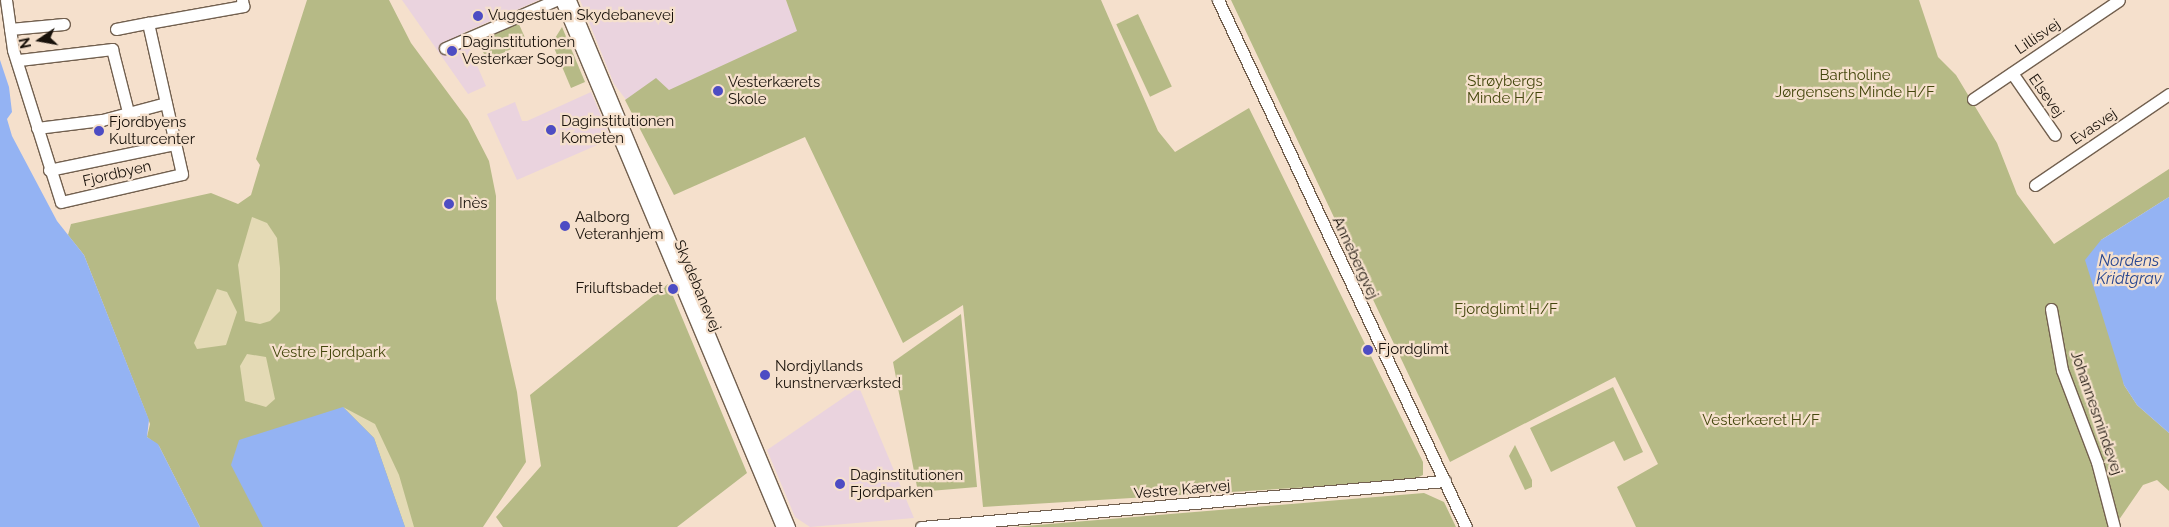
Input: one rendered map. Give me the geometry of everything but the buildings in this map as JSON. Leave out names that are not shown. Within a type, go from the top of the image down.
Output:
[{"type":"street","name":"Fjordbyen","points":[[6,0],[10,29],[48,170],[61,202],[182,174],[148,23]]},
{"type":"street","points":[[444,48],[556,0]]},
{"type":"street","name":"Skydebanevej","points":[[561,0],[782,527]]},
{"type":"street","name":"Skydebanevej","points":[[570,0],[789,527]]},
{"type":"street","name":"Annebergvej","points":[[1218,0],[1466,527]]},
{"type":"street","name":"Lillisvej","points":[[1973,99],[2119,0]]},
{"type":"street","points":[[116,29],[242,3]]},
{"type":"street","points":[[10,29],[64,24]]},
{"type":"street","points":[[19,60],[112,49],[128,112]]},
{"type":"street","name":"Elsevej","points":[[2012,73],[2055,135]]},
{"type":"street","name":"Evasvej","points":[[2035,185],[2169,94]]},
{"type":"street","points":[[37,128],[102,120],[166,103]]},
{"type":"street","name":"Fjordbyen","points":[[48,170],[175,144]]},
{"type":"street","name":"Johannesmindevej","points":[[2051,309],[2062,370],[2097,462],[2114,527]]},
{"type":"street","name":"Vestre Kærvej","points":[[921,527],[1445,481]]},
{"type":"shaded area","name":"Daginstitutionen Vesterkær Sogn","points":[[402,0],[539,0],[463,33],[486,86],[468,94]]},
{"type":"shaded area","name":"Vesterkærets Skole","points":[[580,0],[786,0],[798,31],[674,195],[634,110],[614,84]]},
{"type":"shaded area","name":"Daginstitutionen Kometen","points":[[591,92],[611,139],[517,180],[487,114],[515,102],[522,121],[527,121]]},
{"type":"shaded area","name":"Daginstitutionen Fjordparken","points":[[859,387],[914,518],[810,527],[795,517],[767,450]]},
{"type":"green space","name":"Vestre Fjordpark","points":[[307,0],[389,0],[411,43],[468,120],[489,161],[496,196],[496,299],[517,392],[526,462],[483,527],[200,527],[159,446],[147,437],[150,424],[146,413],[84,255],[68,235],[71,224],[211,193],[238,204],[251,195],[260,165],[256,159]]},
{"type":"green space","points":[[786,0],[1101,0],[1158,131],[1175,152],[1249,108],[1423,462],[1423,475],[1410,481],[983,507],[963,305],[903,343],[805,137],[674,195],[625,100],[656,78],[669,90],[797,31]]},
{"type":"green space","points":[[1231,0],[1919,0],[1938,57],[1956,75],[1997,143],[2017,194],[2054,244],[2169,169],[2169,197],[2101,240],[2124,385],[2137,405],[2169,433],[2169,491],[2157,480],[2143,485],[2114,527],[1636,527],[1617,487],[1658,464],[1615,377],[1450,462]]},
{"type":"green space","points":[[1138,14],[1172,87],[1150,97],[1116,24]]},
{"type":"green space","points":[[518,22],[527,42],[487,60],[478,40]]},
{"type":"green space","points":[[562,27],[585,82],[571,88],[552,43]]},
{"type":"green space","points":[[668,284],[747,473],[677,527],[503,527],[496,517],[541,466],[530,395]]},
{"type":"green space","points":[[961,314],[977,487],[918,492],[893,362]]},
{"type":"green space","points":[[1613,387],[1643,452],[1624,461],[1614,441],[1551,472],[1530,428]]},
{"type":"green space","points":[[1515,445],[1532,480],[1532,487],[1525,490],[1509,456]]},
{"type":"green space","points":[[1424,493],[1444,502],[1456,527],[1014,527]]},
{"type":"sand","points":[[252,217],[267,223],[277,238],[280,268],[280,311],[270,321],[260,324],[245,321],[238,265]]},
{"type":"sand","points":[[217,289],[227,292],[237,312],[226,345],[197,349],[194,343]]},
{"type":"sand","points":[[247,354],[266,357],[275,399],[266,407],[245,401],[240,366]]},
{"type":"sand","points":[[343,407],[375,424],[399,475],[414,527],[405,527],[374,438]]},
{"type":"water","points":[[0,60],[9,87],[12,112],[7,119],[12,136],[57,221],[84,255],[149,420],[147,437],[158,444],[200,527],[0,527]]},
{"type":"water","name":"Nordens Kridtgrav","points":[[2169,197],[2169,433],[2137,405],[2124,385],[2085,260],[2101,240]]},
{"type":"water","points":[[343,407],[374,438],[405,527],[263,527],[231,465],[239,440]]},
{"type":"place","name":"Vuggestuen Skydebanevej","points":[[478,16]]},
{"type":"place","name":"Daginstitutionen Vesterkær Sogn","points":[[452,51]]},
{"type":"place","name":"Vesterkærets Skole","points":[[718,91]]},
{"type":"place","name":"Daginstitutionen Kometen","points":[[551,130]]},
{"type":"place","name":"Fjordbyens Kulturcenter","points":[[99,131]]},
{"type":"place","name":"Inès","points":[[449,204]]},
{"type":"place","name":"Aalborg Veteranhjem","points":[[565,226]]},
{"type":"place","name":"Friluftsbadet","points":[[673,289]]},
{"type":"place","name":"Fjordglimt","points":[[1368,350]]},
{"type":"place","name":"Nordjyllands kunstnerværksted","points":[[765,375]]},
{"type":"place","name":"Daginstitutionen Fjordparken","points":[[840,484]]},
{"type":"park label","name":"Bartholine Jørgensens Minde H/F","points":[[1855,84]]},
{"type":"park label","name":"Strøybergs Minde H/F","points":[[1505,90]]},
{"type":"park label","name":"Fjordglimt H/F","points":[[1506,310]]},
{"type":"park label","name":"Vesterkæret H/F","points":[[1761,421]]}]
